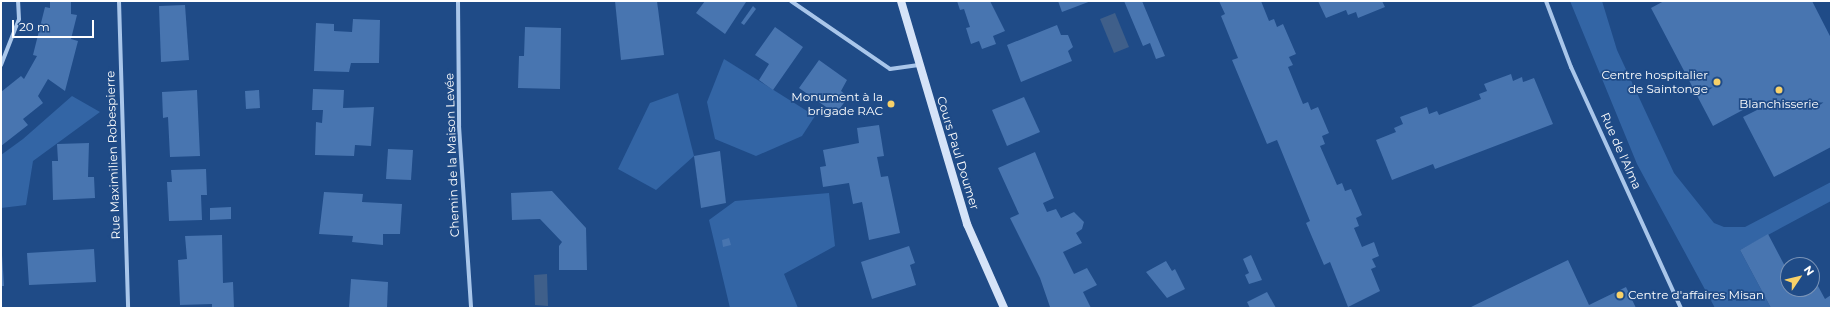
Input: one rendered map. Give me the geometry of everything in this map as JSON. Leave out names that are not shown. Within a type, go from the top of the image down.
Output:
[{"type":"street","points":[[1,64],[19,19],[18,1]]},
{"type":"street","name":"Rue Maximilien Robespierre","points":[[119,1],[128,308]]},
{"type":"street","name":"Chemin de la Maison Levée","points":[[458,1],[458,126],[471,308]]},
{"type":"street","points":[[791,1],[890,69],[919,66]]},
{"type":"street","name":"Cours Paul Doumer","points":[[901,1],[967,224],[1004,308]]},
{"type":"street","name":"Rue de l'Alma","points":[[1546,1],[1571,66],[1681,308]]},
{"type":"shaded area","points":[[1570,1],[1602,1],[1617,50],[1674,173],[1714,223],[1724,227],[1745,227],[1831,182],[1831,201],[1740,250],[1771,308],[1715,308],[1637,164]]},
{"type":"shaded area","points":[[1115,13],[1129,47],[1114,53],[1100,19]]},
{"type":"shaded area","points":[[724,59],[815,116],[802,136],[756,156],[715,139],[707,102]]},
{"type":"shaded area","points":[[678,93],[694,156],[656,190],[618,169],[650,103]]},
{"type":"shaded area","points":[[72,96],[100,112],[33,161],[26,205],[1,208],[1,155],[23,139]]},
{"type":"shaded area","points":[[829,193],[835,246],[784,274],[798,308],[730,308],[709,220],[735,201]]},
{"type":"shaded area","points":[[547,274],[548,306],[535,305],[534,275]]},
{"type":"building","points":[[50,1],[71,1],[71,14],[77,15],[71,39],[78,41],[65,91],[48,79],[38,96],[43,103],[23,119],[28,125],[1,146],[1,92],[21,76],[24,79],[37,56],[33,55],[45,7],[50,8]]},
{"type":"building","points":[[615,1],[657,1],[664,55],[621,60]]},
{"type":"building","points":[[705,1],[746,2],[725,34],[696,13]]},
{"type":"building","points":[[957,1],[990,1],[1005,31],[993,36],[996,44],[982,49],[979,41],[971,44],[966,28],[970,27],[964,9],[960,10]]},
{"type":"building","points":[[1058,1],[1091,1],[1062,12]]},
{"type":"building","points":[[1124,1],[1142,1],[1165,56],[1156,59],[1150,43],[1143,46]]},
{"type":"building","points":[[1219,1],[1261,1],[1269,21],[1274,19],[1277,27],[1283,24],[1296,54],[1289,57],[1293,65],[1288,67],[1303,104],[1308,102],[1311,110],[1318,107],[1329,133],[1322,136],[1325,144],[1320,146],[1337,185],[1342,183],[1345,191],[1351,189],[1362,215],[1356,218],[1359,226],[1354,228],[1362,247],[1374,242],[1379,256],[1372,259],[1376,267],[1371,269],[1380,291],[1348,307],[1330,262],[1324,265],[1306,223],[1310,221],[1277,140],[1267,144],[1232,60],[1238,58],[1221,16],[1225,14]]},
{"type":"building","points":[[1318,1],[1382,1],[1385,7],[1358,18],[1356,12],[1348,15],[1346,10],[1326,18]]},
{"type":"building","name":"Blanchisserie","points":[[1664,1],[1812,1],[1831,38],[1831,147],[1774,177],[1743,117],[1757,110],[1754,104],[1713,126],[1651,8]]},
{"type":"building","points":[[185,5],[189,60],[161,62],[159,6]]},
{"type":"building","points":[[753,6],[756,9],[744,25],[741,23]]},
{"type":"building","points":[[353,19],[380,20],[379,63],[351,63],[349,72],[314,71],[316,23],[334,24],[334,31],[352,32]]},
{"type":"building","points":[[1057,25],[1061,35],[1068,35],[1073,47],[1068,51],[1072,61],[1021,82],[1007,45]]},
{"type":"building","points":[[525,27],[561,28],[560,89],[518,88],[519,56],[524,56]]},
{"type":"building","points":[[775,27],[803,47],[773,90],[759,80],[769,64],[755,55]]},
{"type":"building","points":[[819,60],[847,80],[841,91],[848,97],[836,114],[799,88]]},
{"type":"building","points":[[1511,74],[1513,81],[1522,77],[1523,82],[1534,78],[1553,124],[1435,169],[1433,164],[1392,180],[1376,140],[1396,132],[1394,128],[1403,124],[1400,117],[1427,107],[1429,114],[1437,111],[1439,115],[1481,99],[1479,94],[1487,91],[1484,84]]},
{"type":"building","points":[[313,89],[344,90],[343,108],[374,107],[371,146],[355,145],[354,156],[315,155],[316,122],[322,123],[323,110],[312,110]]},
{"type":"building","points":[[197,90],[200,156],[170,157],[168,117],[163,118],[162,92]]},
{"type":"building","points":[[259,90],[260,108],[246,109],[245,91]]},
{"type":"building","points":[[1024,97],[1040,132],[1007,146],[992,110]]},
{"type":"building","points":[[879,125],[884,156],[877,157],[881,177],[888,176],[900,233],[869,240],[862,202],[853,204],[849,183],[823,187],[820,167],[826,166],[823,150],[859,143],[857,128]]},
{"type":"building","points":[[89,143],[88,177],[94,177],[95,198],[53,200],[52,161],[58,161],[57,144]]},
{"type":"building","points":[[388,149],[413,150],[411,180],[386,179]]},
{"type":"building","points":[[720,151],[726,203],[701,208],[694,156]]},
{"type":"building","points":[[1035,152],[1054,198],[1043,203],[1047,212],[1056,209],[1061,218],[1074,212],[1084,222],[1082,229],[1076,233],[1082,243],[1063,252],[1074,274],[1087,268],[1097,285],[1083,292],[1091,308],[1050,307],[1040,278],[1010,218],[1019,214],[998,168]]},
{"type":"building","points":[[206,169],[207,195],[201,195],[202,220],[169,221],[167,182],[172,182],[171,170]]},
{"type":"building","points":[[552,191],[586,228],[587,270],[559,270],[559,246],[562,242],[540,219],[512,220],[511,193]]},
{"type":"building","points":[[324,192],[363,194],[362,202],[402,204],[400,234],[383,234],[383,245],[352,242],[353,236],[319,234]]},
{"type":"building","points":[[231,207],[231,219],[210,220],[210,208]]},
{"type":"building","points":[[1768,234],[1780,257],[1780,297],[1820,297],[1820,290],[1825,299],[1831,295],[1831,308],[1771,308],[1740,250]]},
{"type":"building","points":[[222,235],[223,283],[233,282],[234,308],[212,308],[212,304],[180,305],[178,260],[187,259],[185,236]]},
{"type":"building","points":[[729,238],[731,245],[723,247],[722,240]]},
{"type":"building","points":[[909,246],[915,263],[910,265],[916,285],[872,299],[861,262]]},
{"type":"building","points":[[94,249],[96,282],[29,285],[27,253]]},
{"type":"building","points":[[2,255],[4,286],[1,286]]},
{"type":"building","points":[[1251,255],[1262,280],[1249,284],[1245,275],[1249,273],[1243,259]]},
{"type":"building","points":[[1568,260],[1589,305],[1626,287],[1636,308],[1469,308]]},
{"type":"building","points":[[1166,261],[1172,271],[1175,269],[1185,289],[1167,298],[1146,272]]},
{"type":"building","points":[[351,279],[388,282],[387,308],[349,308]]},
{"type":"building","points":[[1267,292],[1276,308],[1250,308],[1247,302]]},
{"type":"place","name":"Centre hospitalier de Saintonge","points":[[1717,82]]},
{"type":"place","name":"Blanchisserie","points":[[1779,90]]},
{"type":"place","name":"Monument à la brigade RAC","points":[[891,104]]},
{"type":"place","name":"Centre d'affaires Misan","points":[[1620,295]]}]
